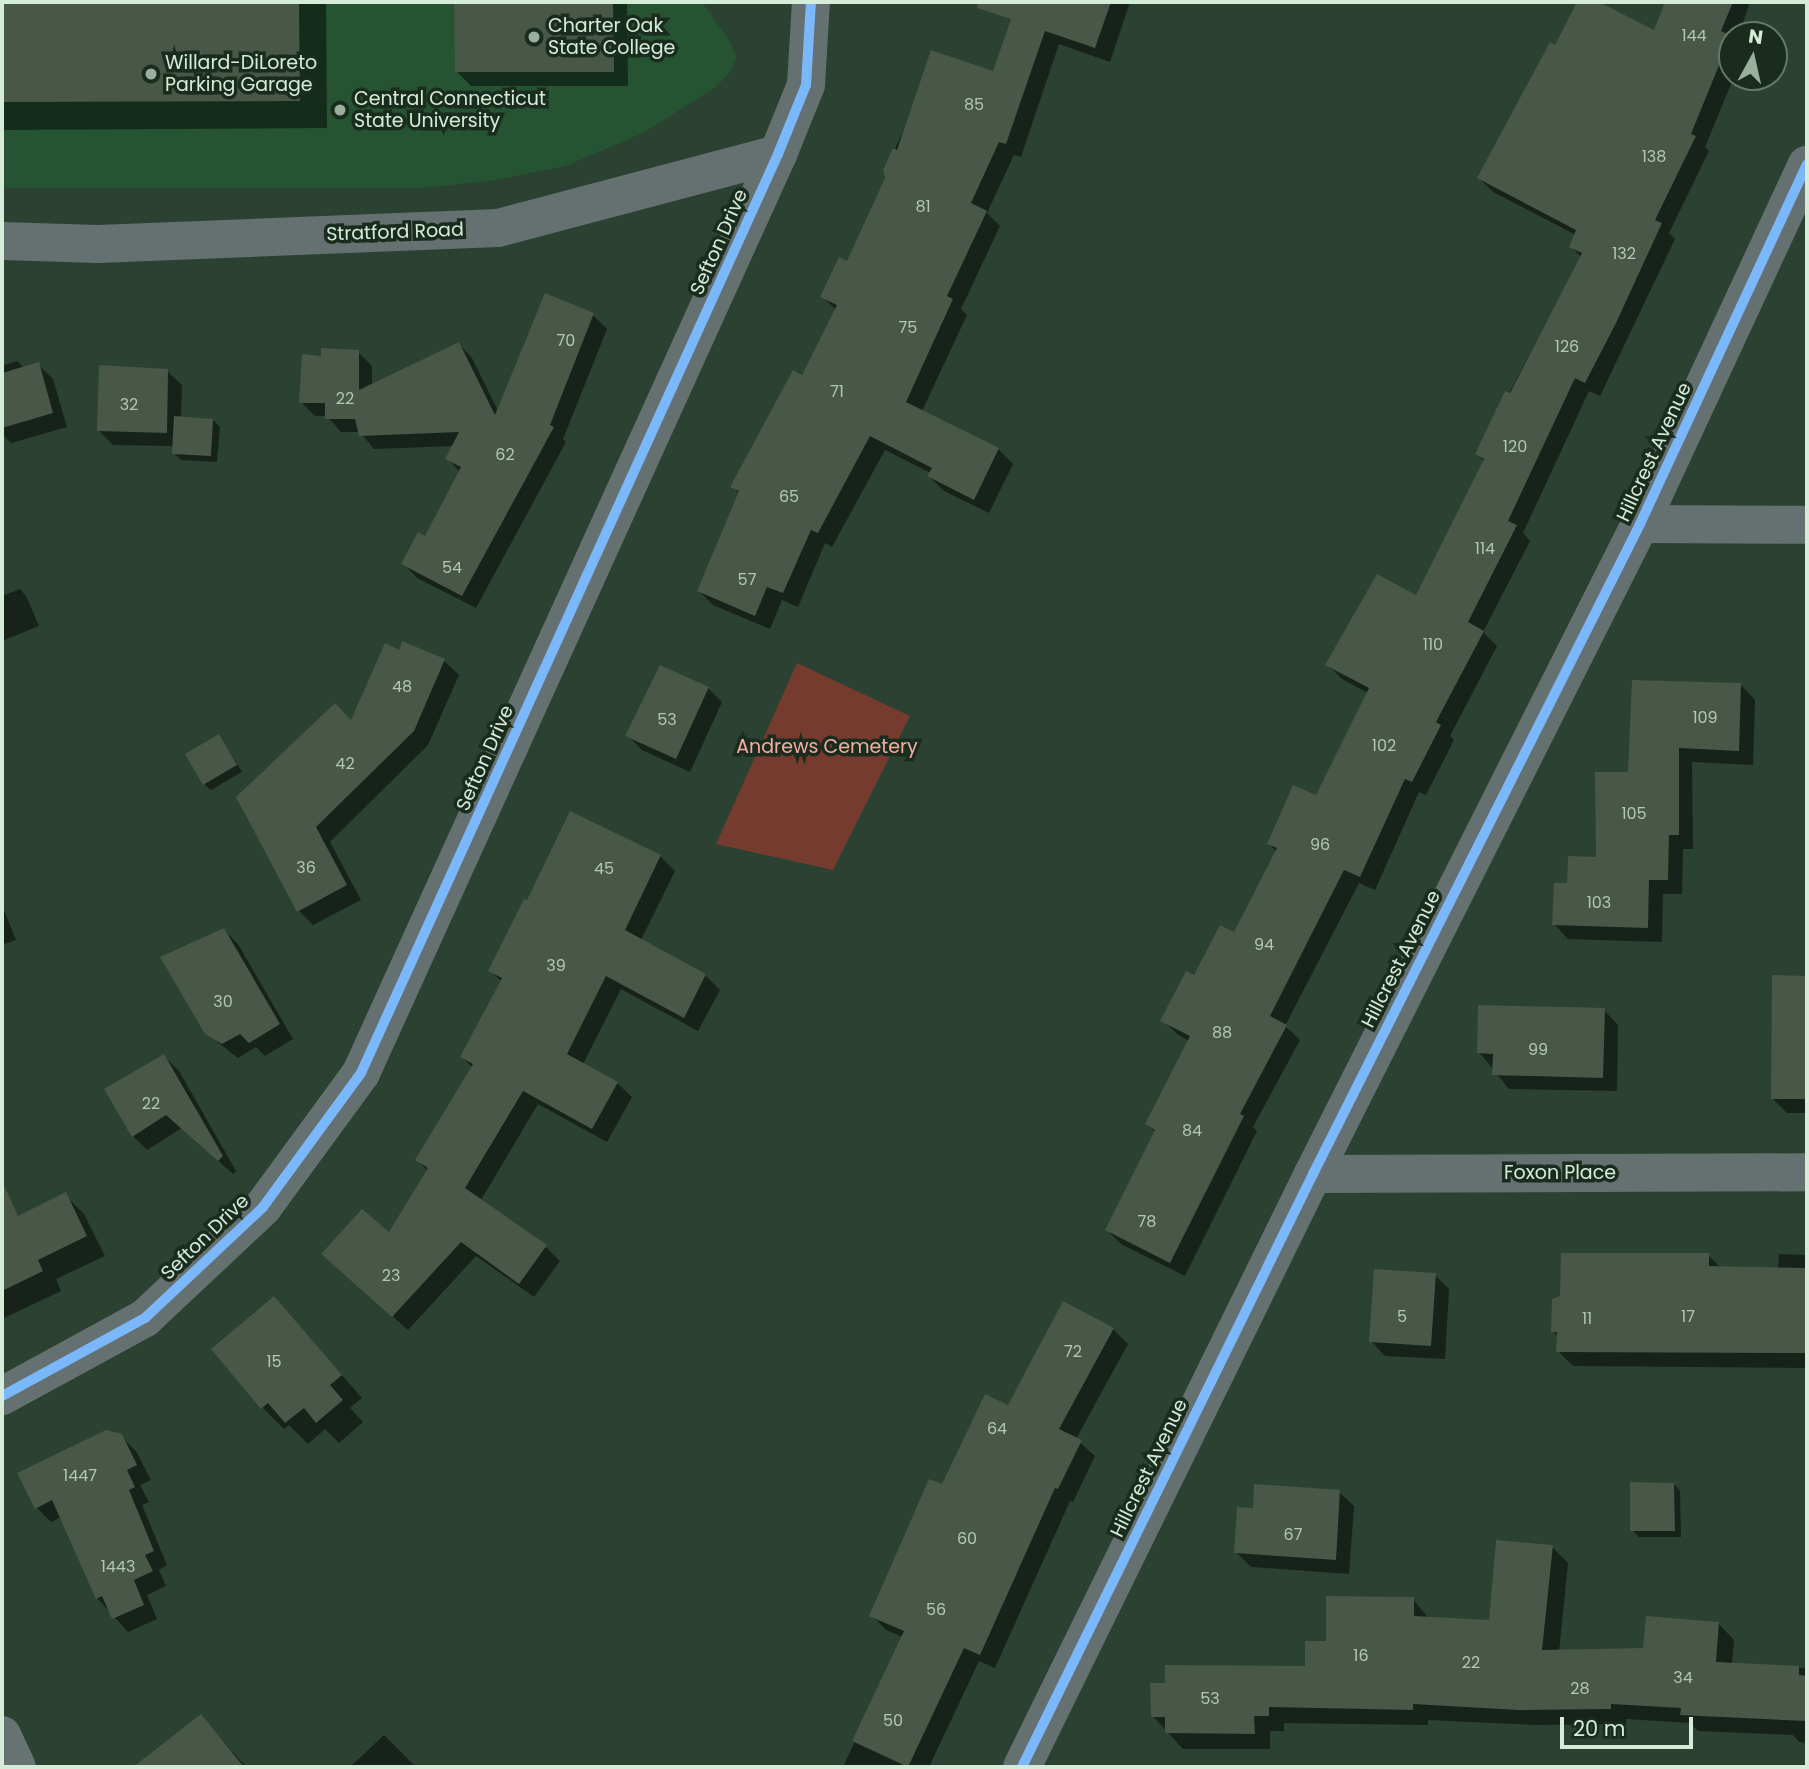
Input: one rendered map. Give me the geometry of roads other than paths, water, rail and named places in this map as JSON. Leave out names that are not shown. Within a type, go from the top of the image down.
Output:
[{"type":"main road","points":[[2,1735],[17,1767]]},
{"type":"street","name":"Sefton Drive","points":[[2,1396],[145,1318],[263,1207],[361,1073],[778,154],[806,85],[811,2]]},
{"type":"street","name":"Stratford Road","points":[[2,242],[98,244],[498,228],[778,154]]},
{"type":"street","name":"Hillcrest Avenue","points":[[1022,1767],[1313,1174],[1640,524],[1807,165]]},
{"type":"street","points":[[1640,524],[1807,525]]},
{"type":"street","name":"Foxon Place","points":[[1313,1174],[1807,1172]]},
{"type":"place","name":"Charter Oak State College","points":[[534,37]]},
{"type":"place","name":"Willard-DiLoreto Parking Garage","points":[[151,74]]},
{"type":"place","name":"Central Connecticut State University","points":[[340,110]]},
{"type":"park label","name":"Andrews Cemetery","points":[[827,747]]}]
